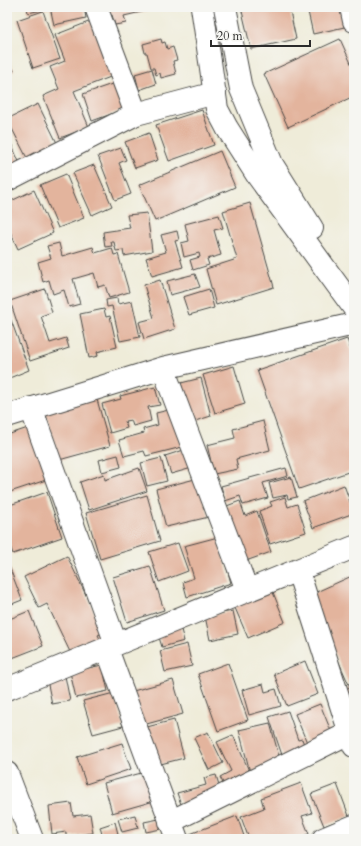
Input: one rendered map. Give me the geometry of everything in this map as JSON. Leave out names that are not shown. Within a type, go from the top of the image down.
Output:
[{"type":"street","points":[[96,7],[136,114]]},
{"type":"street","points":[[202,7],[217,109],[227,128],[257,175],[354,308]]},
{"type":"street","points":[[226,7],[241,89],[272,164],[313,230],[354,304]]},
{"type":"street","points":[[351,7],[354,21]]},
{"type":"street","points":[[7,180],[136,114],[215,93]]},
{"type":"street","points":[[7,416],[164,368],[354,324]]},
{"type":"street","points":[[164,368],[247,590]]},
{"type":"street","points":[[31,408],[174,830],[351,740],[298,571]]},
{"type":"street","points":[[7,689],[354,547]]},
{"type":"street","points":[[7,773],[32,839]]},
{"type":"street","points":[[323,839],[354,826]]},
{"type":"building","points":[[27,7],[50,7],[50,8],[28,13]]},
{"type":"building","points":[[50,7],[84,7],[86,18],[54,25]]},
{"type":"building","points":[[105,7],[153,7],[154,9],[124,16],[126,23],[115,25],[112,15],[107,16]]},
{"type":"building","points":[[241,7],[289,7],[296,39],[251,49]]},
{"type":"building","points":[[307,7],[345,7],[349,26],[313,34]]},
{"type":"building","points":[[43,11],[60,59],[33,68],[17,20]]},
{"type":"building","points":[[91,21],[113,76],[74,91],[89,127],[60,138],[43,96],[59,89],[50,67],[65,61],[55,35]]},
{"type":"building","points":[[161,39],[162,43],[165,42],[167,49],[173,47],[177,60],[173,61],[176,74],[161,78],[160,73],[156,75],[154,68],[151,68],[143,44]]},
{"type":"building","points":[[340,39],[354,70],[354,96],[288,127],[264,74]]},
{"type":"building","points":[[7,55],[14,71],[7,74]]},
{"type":"building","points":[[152,69],[156,84],[139,90],[135,74]]},
{"type":"building","points":[[115,83],[125,109],[92,121],[83,94]]},
{"type":"building","points":[[38,104],[58,145],[28,160],[7,119]]},
{"type":"building","points":[[202,110],[214,145],[169,161],[156,125]]},
{"type":"building","points":[[149,133],[158,160],[135,168],[125,142]]},
{"type":"building","points":[[7,134],[20,164],[7,170]]},
{"type":"building","points":[[121,148],[126,160],[119,163],[131,194],[115,200],[98,156]]},
{"type":"building","points":[[220,151],[235,187],[155,221],[139,185]]},
{"type":"building","points":[[94,165],[112,206],[92,215],[73,173]]},
{"type":"building","points":[[66,174],[84,218],[58,228],[40,185]]},
{"type":"building","points":[[34,190],[53,233],[18,249],[7,225],[7,203]]},
{"type":"building","points":[[250,203],[274,287],[216,305],[206,269],[237,259],[223,211]]},
{"type":"building","points":[[147,213],[152,251],[124,256],[123,250],[116,251],[114,242],[111,242],[112,246],[105,247],[103,232],[130,228],[127,215]]},
{"type":"building","points":[[219,215],[223,228],[214,230],[221,255],[207,259],[209,265],[193,270],[190,260],[200,257],[199,253],[184,257],[181,243],[189,241],[185,224]]},
{"type":"building","points":[[177,231],[179,240],[175,241],[183,267],[152,276],[146,258],[166,252],[161,235]]},
{"type":"building","points":[[59,243],[62,256],[93,247],[95,253],[112,248],[114,255],[118,254],[129,292],[109,298],[105,285],[98,287],[94,273],[73,279],[80,304],[69,307],[64,290],[53,294],[49,280],[43,282],[38,262],[51,258],[47,246]]},
{"type":"building","points":[[195,274],[200,287],[170,295],[167,281]]},
{"type":"building","points":[[160,280],[175,329],[144,339],[139,322],[154,318],[144,285]]},
{"type":"building","points":[[45,289],[52,312],[41,316],[50,343],[66,338],[69,348],[30,361],[10,301]]},
{"type":"building","points":[[209,289],[214,308],[189,315],[183,297]]},
{"type":"building","points":[[117,298],[118,304],[132,301],[140,337],[120,341],[112,306],[107,307],[106,300]]},
{"type":"building","points":[[104,309],[106,317],[110,316],[117,347],[97,352],[98,356],[89,358],[80,314]]},
{"type":"building","points":[[11,320],[29,370],[7,379],[7,321]]},
{"type":"building","points":[[347,339],[354,358],[354,470],[299,489],[257,370]]},
{"type":"building","points":[[234,366],[245,404],[215,413],[203,375]]},
{"type":"building","points":[[201,378],[211,416],[192,422],[181,383]]},
{"type":"building","points":[[155,387],[160,405],[148,407],[151,421],[133,426],[131,420],[125,421],[127,428],[110,433],[102,404],[121,399],[120,396]]},
{"type":"building","points":[[96,396],[110,446],[59,460],[45,411]]},
{"type":"building","points":[[173,409],[182,447],[146,456],[144,451],[124,456],[119,440],[144,433],[143,429],[158,425],[156,413]]},
{"type":"building","points":[[263,421],[270,450],[236,459],[238,469],[214,474],[207,445],[235,438],[233,429]]},
{"type":"building","points":[[31,427],[49,479],[7,493],[7,435]]},
{"type":"building","points":[[187,449],[192,468],[171,474],[165,456]]},
{"type":"building","points":[[118,455],[121,467],[102,472],[99,460]]},
{"type":"building","points":[[161,458],[167,481],[147,486],[141,463]]},
{"type":"building","points":[[139,468],[147,491],[89,510],[80,482],[104,474],[105,480]]},
{"type":"building","points":[[286,468],[288,476],[263,483],[268,498],[243,505],[240,496],[225,501],[221,486]]},
{"type":"building","points":[[291,477],[297,497],[288,499],[287,495],[273,498],[269,483]]},
{"type":"building","points":[[199,478],[209,517],[166,527],[156,489]]},
{"type":"building","points":[[344,485],[354,513],[313,528],[303,501]]},
{"type":"building","points":[[47,492],[62,537],[13,554],[7,538],[7,506]]},
{"type":"building","points":[[147,495],[160,541],[100,559],[86,513]]},
{"type":"building","points":[[285,497],[288,507],[297,504],[306,532],[270,544],[259,511],[272,506],[270,502]]},
{"type":"building","points":[[240,501],[245,516],[257,511],[271,552],[243,562],[224,507]]},
{"type":"building","points":[[218,537],[231,583],[187,597],[183,582],[194,578],[184,546]]},
{"type":"building","points":[[178,543],[188,571],[159,582],[149,552]]},
{"type":"building","points":[[67,556],[104,632],[98,635],[100,639],[71,654],[47,604],[39,608],[24,577]]},
{"type":"building","points":[[7,561],[22,600],[7,606]]},
{"type":"building","points":[[150,566],[164,610],[127,622],[113,577]]},
{"type":"building","points":[[354,575],[354,712],[344,690],[350,687],[322,624],[312,594]]},
{"type":"building","points":[[270,585],[285,622],[248,638],[232,601]]},
{"type":"building","points":[[29,611],[43,646],[7,660],[7,620]]},
{"type":"building","points":[[233,611],[238,634],[210,640],[205,616]]},
{"type":"building","points":[[180,626],[184,641],[162,647],[157,631]]},
{"type":"building","points":[[187,644],[192,666],[165,672],[160,651]]},
{"type":"building","points":[[305,661],[318,694],[287,706],[274,674]]},
{"type":"building","points":[[228,663],[248,720],[218,731],[198,674]]},
{"type":"building","points":[[102,665],[108,691],[76,698],[70,672]]},
{"type":"building","points":[[65,676],[70,701],[52,704],[47,680]]},
{"type":"building","points":[[173,680],[183,714],[143,725],[133,691]]},
{"type":"building","points":[[263,684],[265,692],[276,689],[281,706],[249,715],[242,690]]},
{"type":"building","points":[[114,693],[123,726],[93,734],[83,701]]},
{"type":"building","points":[[320,704],[333,736],[308,745],[295,714]]},
{"type":"building","points":[[288,711],[298,740],[302,739],[306,750],[283,758],[269,717]]},
{"type":"building","points":[[174,720],[184,758],[153,766],[143,728]]},
{"type":"building","points":[[270,723],[281,764],[250,772],[239,730]]},
{"type":"building","points":[[208,732],[223,763],[209,770],[194,738]]},
{"type":"building","points":[[233,735],[251,775],[225,787],[220,777],[231,771],[217,742]]},
{"type":"building","points":[[122,743],[131,769],[86,784],[77,757]]},
{"type":"building","points":[[145,772],[154,801],[112,813],[104,783]]},
{"type":"building","points":[[216,775],[222,795],[182,807],[177,793],[206,785],[204,778]]},
{"type":"building","points":[[301,783],[312,813],[302,816],[309,834],[294,839],[249,839],[241,817],[264,808],[261,798]]},
{"type":"building","points":[[337,784],[349,816],[324,826],[311,794]]},
{"type":"building","points":[[71,803],[73,816],[90,814],[93,833],[66,837],[66,832],[52,834],[49,806]]},
{"type":"building","points":[[135,815],[138,828],[122,832],[118,819]]},
{"type":"building","points":[[237,816],[245,839],[192,839],[190,834]]},
{"type":"building","points":[[164,818],[166,828],[146,832],[144,822]]},
{"type":"building","points":[[115,822],[118,834],[103,838],[100,827]]},
{"type":"building","points":[[171,834],[172,839],[152,839],[152,838]]}]
